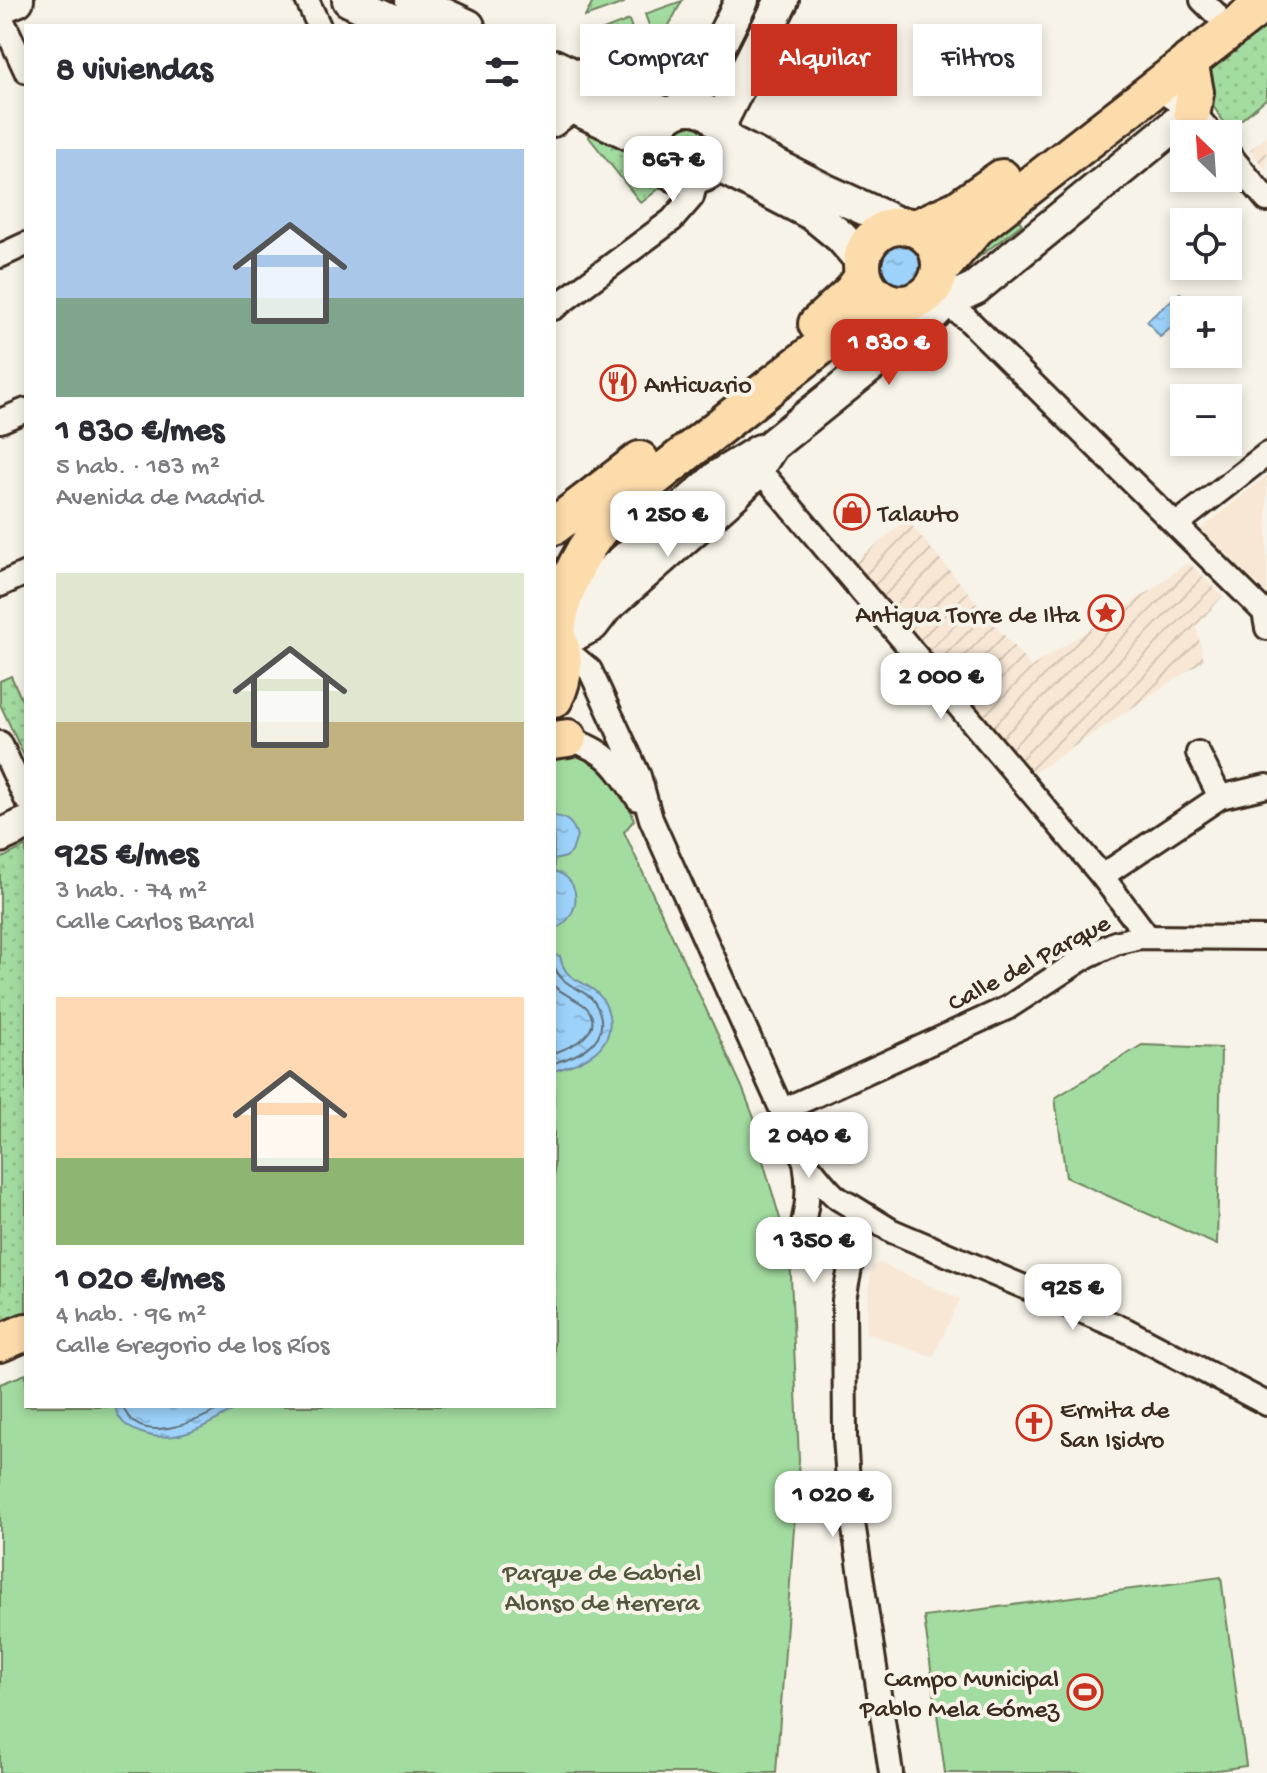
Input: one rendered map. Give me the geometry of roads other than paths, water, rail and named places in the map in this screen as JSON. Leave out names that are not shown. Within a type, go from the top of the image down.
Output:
[{"type":"main road","points":[[0,7],[17,0]]},
{"type":"main road","points":[[349,0],[400,24]]},
{"type":"main road","points":[[412,0],[464,24]]},
{"type":"main road","points":[[742,0],[678,111],[658,127],[655,148],[660,162],[670,172],[683,178],[715,152],[782,0]]},
{"type":"main road","points":[[561,638],[597,584],[719,476],[772,445],[925,322],[938,288],[976,228],[1267,1]]},
{"type":"main road","points":[[556,693],[563,673],[561,605],[570,576],[591,538],[623,503],[871,308],[866,247],[878,233],[888,228],[909,227],[958,209],[999,181],[1216,4]]},
{"type":"main road","points":[[1189,61],[1202,120]]},
{"type":"main road","points":[[556,67],[612,94],[678,111],[709,112],[715,152],[813,214],[841,237],[871,280],[912,303],[938,288],[975,288],[1170,145]]},
{"type":"main road","points":[[561,110],[640,138],[655,148]]},
{"type":"main road","points":[[715,152],[824,190],[929,237],[936,247],[938,288]]},
{"type":"main road","points":[[556,524],[871,280]]},
{"type":"main road","points":[[561,638],[592,625],[605,608],[752,476],[772,445]]},
{"type":"main road","points":[[0,836],[24,825]]},
{"type":"main road","points":[[0,1343],[24,1333]]},
{"type":"main road","points":[[0,1369],[24,1359]]},
{"type":"street","points":[[307,0],[318,24]]},
{"type":"street","points":[[0,15],[24,67]]},
{"type":"street","points":[[1157,88],[1199,120]]},
{"type":"street","points":[[556,307],[672,220],[692,197],[715,152]]},
{"type":"street","points":[[1242,170],[1267,200]]},
{"type":"street","points":[[0,256],[24,245]]},
{"type":"street","points":[[938,288],[1264,612],[1267,628]]},
{"type":"street","points":[[0,421],[24,411]]},
{"type":"street","points":[[1177,524],[1267,454]]},
{"type":"street","points":[[752,476],[768,480],[1102,876],[1148,937]]},
{"type":"street","points":[[0,585],[24,574]]},
{"type":"street","points":[[561,638],[590,670],[639,776],[651,819],[805,1162],[805,1236],[821,1252],[839,1253],[856,1238],[874,1231],[892,1231]]},
{"type":"street","points":[[559,737],[590,745],[612,761],[651,819]]},
{"type":"street","points":[[0,743],[24,795]]},
{"type":"street","points":[[1198,753],[1220,797]]},
{"type":"street","points":[[1102,876],[1220,797],[1267,786]]},
{"type":"street","name":"Calle del Parque","points":[[783,1110],[1007,1008],[1101,949],[1131,938],[1267,938]]},
{"type":"street","points":[[805,1162],[858,1218],[844,1300],[845,1437],[849,1496],[891,1773]]},
{"type":"street","points":[[806,1213],[821,1200],[844,1201],[892,1231],[1126,1330],[1267,1404]]},
{"type":"street","points":[[821,1252],[835,1275],[844,1300]]},
{"type":"water","points":[[901,238],[920,246],[928,265],[920,284],[901,292],[882,284],[874,265],[882,246]]},
{"type":"water","points":[[1170,301],[1170,329],[1160,337],[1147,321]]},
{"type":"water","points":[[556,816],[569,822],[577,836],[572,852],[556,860]]},
{"type":"water","points":[[556,872],[570,882],[576,898],[564,923],[556,928]]},
{"type":"water","points":[[556,955],[560,956],[570,975],[602,998],[608,1012],[607,1037],[594,1053],[556,1070]]},
{"type":"water","points":[[115,1408],[237,1408],[192,1431],[166,1437],[152,1436],[130,1428]]},
{"type":"place","name":"Anticuario","points":[[618,383]]},
{"type":"place","name":"Talauto","points":[[852,512]]},
{"type":"place","name":"Antigua Torre de Ilta","points":[[1106,613]]},
{"type":"place","name":"Ermita de San Isidro","points":[[1034,1423]]},
{"type":"place","name":"Campo Municipal Pablo Mela Gómez","points":[[1085,1692]]},
{"type":"park label","name":"Parque de Gabriel Alonso de Herrera","points":[[602,1586]]}]
